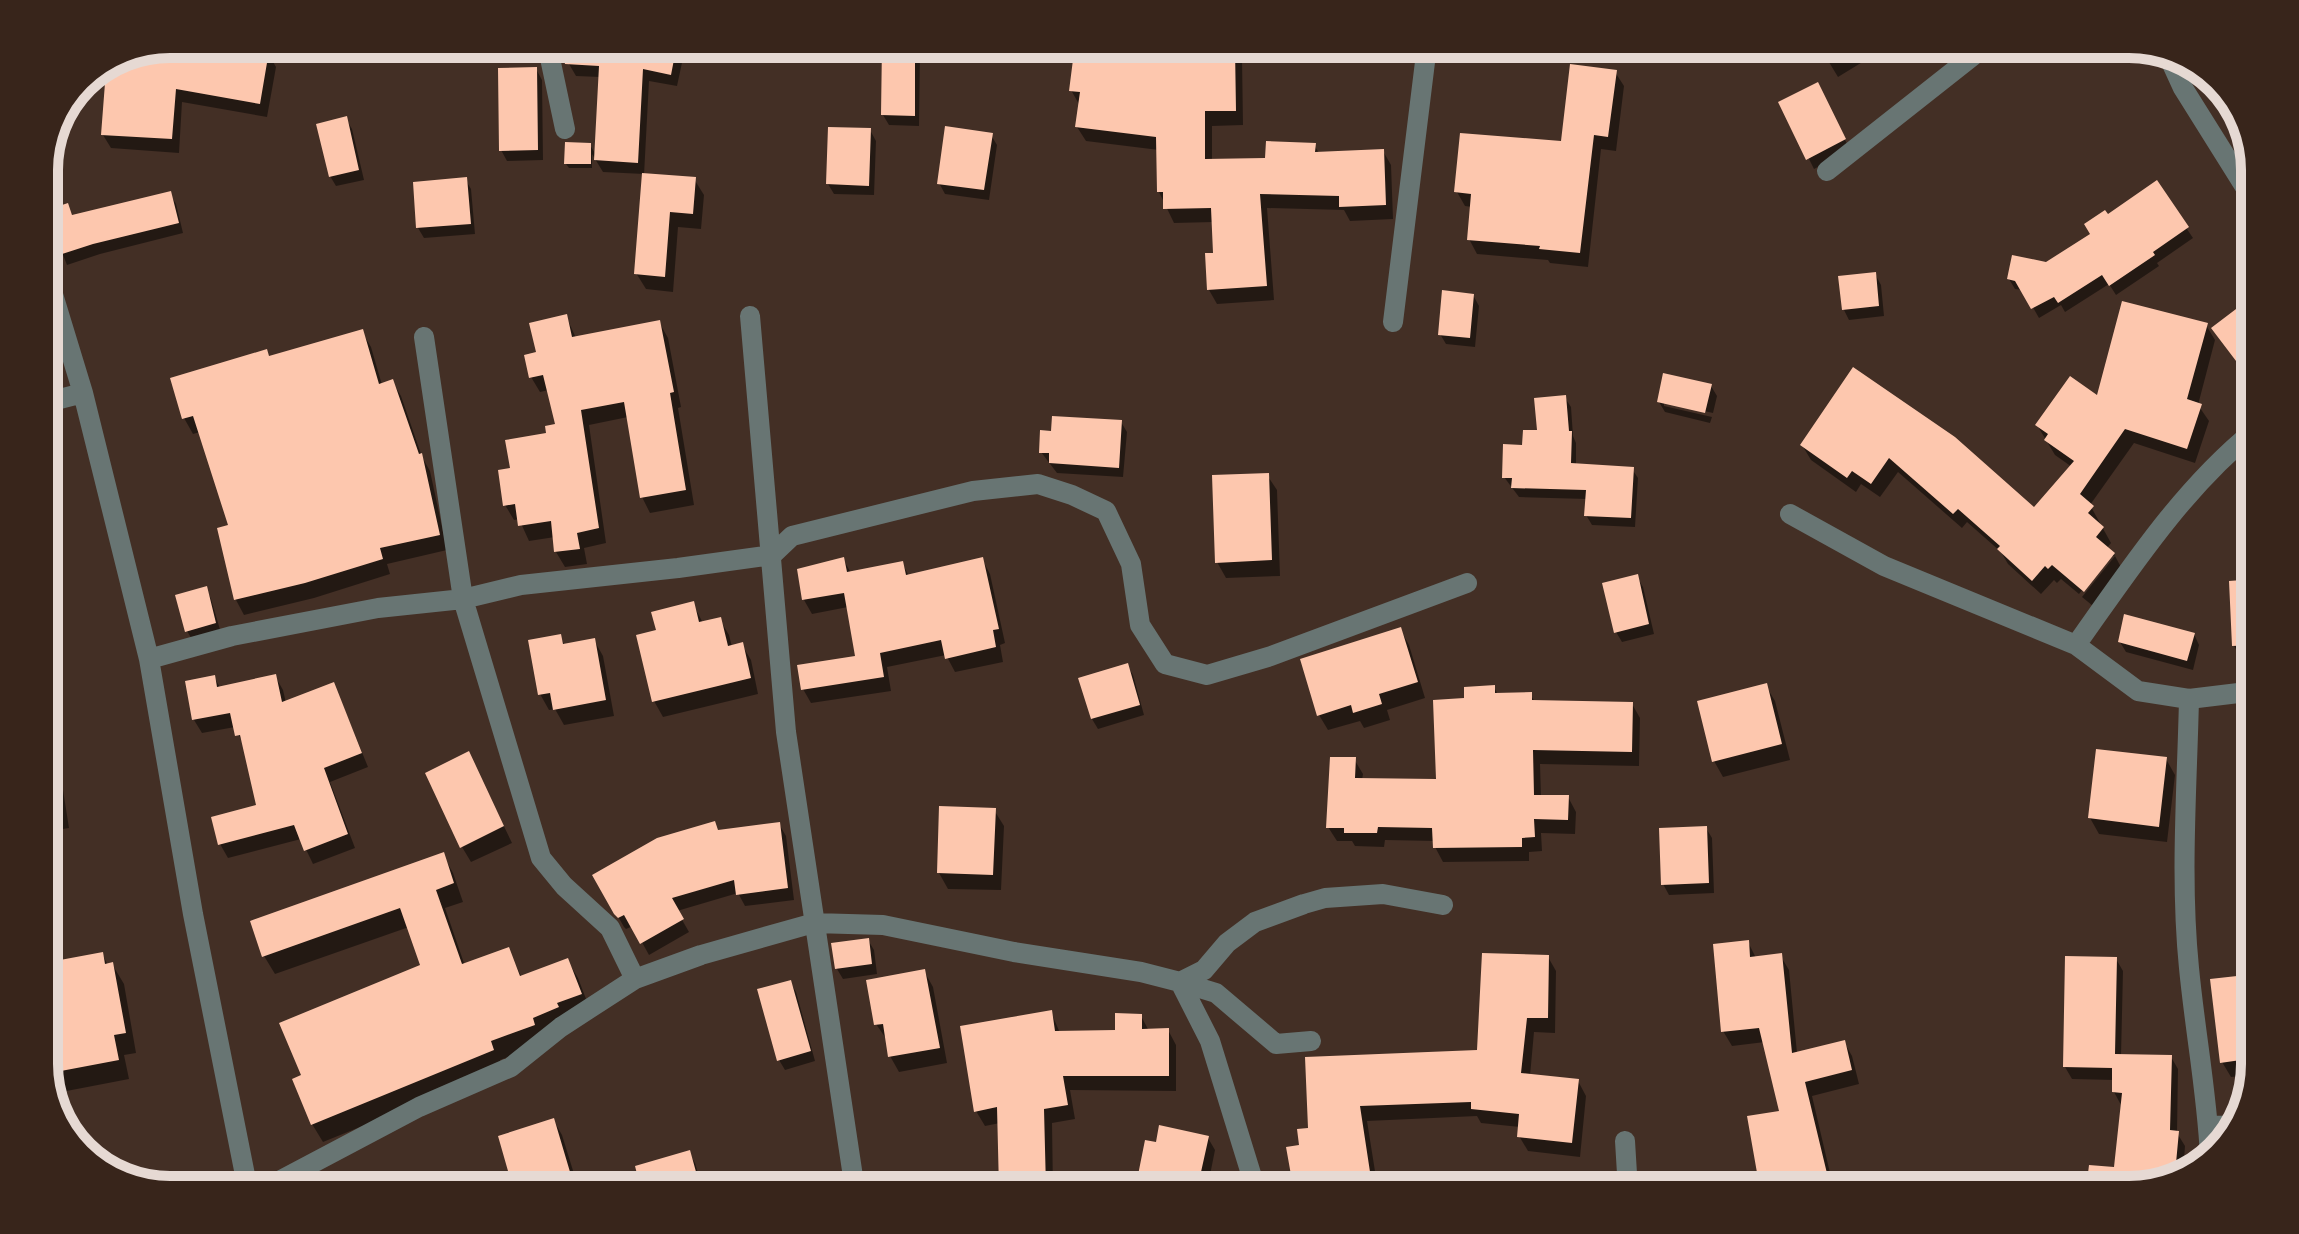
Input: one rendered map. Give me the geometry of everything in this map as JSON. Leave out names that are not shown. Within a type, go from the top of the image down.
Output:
[{"type":"street","points":[[550,58],[565,129]]},
{"type":"street","points":[[1393,322],[1425,58]]},
{"type":"street","points":[[1827,171],[1970,58]]},
{"type":"street","points":[[2174,68],[2241,181]]},
{"type":"street","points":[[58,311],[83,393],[149,659],[193,914],[245,1176]]},
{"type":"street","points":[[750,316],[786,732],[853,1176]]},
{"type":"street","points":[[424,337],[463,599],[541,858],[564,886],[610,928],[635,979]]},
{"type":"street","points":[[58,399],[83,393]]},
{"type":"street","points":[[2076,645],[2197,484],[2241,443]]},
{"type":"street","points":[[149,659],[232,636],[378,608],[463,599],[521,585],[772,555],[792,536],[973,491],[1038,484],[1106,511],[1131,564],[1140,625],[1165,664],[1207,675],[1271,656],[1467,583]]},
{"type":"street","points":[[1790,514],[1884,566],[2076,645],[2138,691],[2189,699],[2241,693]]},
{"type":"street","points":[[2189,699],[2188,967],[2210,1141]]},
{"type":"street","points":[[1180,982],[1204,970],[1227,943],[1255,922],[1314,901],[1383,894],[1443,905]]},
{"type":"street","points":[[288,1176],[419,1107],[511,1067],[561,1027],[635,979],[701,955],[814,923],[883,925],[1014,952],[1141,972],[1216,993],[1276,1044],[1311,1041]]},
{"type":"street","points":[[1180,982],[1210,1041],[1252,1176]]},
{"type":"street","points":[[2209,1125],[2222,1125]]},
{"type":"street","points":[[1625,1141],[1627,1176]]},
{"type":"building","points":[[170,58],[268,58],[260,104],[176,89],[172,139],[101,135],[105,79],[127,67],[148,60]]},
{"type":"building","points":[[564,58],[674,58],[671,75],[643,69],[638,163],[594,160],[599,66],[565,64]]},
{"type":"building","points":[[882,58],[915,58],[915,116],[881,115]]},
{"type":"building","points":[[1073,58],[1235,58],[1236,111],[1205,111],[1205,159],[1265,158],[1266,141],[1316,143],[1315,152],[1384,149],[1386,205],[1339,207],[1339,196],[1260,194],[1267,286],[1207,290],[1205,253],[1213,253],[1211,208],[1163,209],[1163,192],[1157,192],[1156,137],[1075,127],[1080,92],[1069,91]]},
{"type":"building","points":[[1570,64],[1617,70],[1608,137],[1594,135],[1580,253],[1467,240],[1471,194],[1454,192],[1460,133],[1561,141]]},
{"type":"building","points":[[537,67],[538,150],[499,151],[498,68]]},
{"type":"building","points":[[1818,82],[1846,139],[1806,160],[1778,102]]},
{"type":"building","points":[[347,116],[359,170],[329,177],[316,124]]},
{"type":"building","points":[[945,126],[993,133],[984,190],[937,184]]},
{"type":"building","points":[[828,127],[871,128],[869,186],[826,184]]},
{"type":"building","points":[[565,142],[591,143],[591,164],[564,164]]},
{"type":"building","points":[[642,173],[696,177],[693,214],[670,212],[665,277],[634,274]]},
{"type":"building","points":[[467,177],[471,224],[416,228],[413,182]]},
{"type":"building","points":[[2157,180],[2189,227],[2109,286],[2102,275],[2058,303],[2054,297],[2031,309],[2015,281],[2007,279],[2012,255],[2046,262],[2090,234],[2084,224],[2105,210],[2108,214]]},
{"type":"building","points":[[171,191],[179,223],[59,255],[58,206],[68,203],[72,215]]},
{"type":"building","points":[[1876,272],[1879,306],[1842,310],[1838,276]]},
{"type":"building","points":[[1442,290],[1474,294],[1470,338],[1438,335]]},
{"type":"building","points":[[2122,301],[2208,323],[2187,399],[2202,404],[2187,449],[2125,429],[2080,494],[2094,506],[2088,513],[2104,527],[2096,537],[2115,553],[2084,592],[2052,565],[2048,569],[2045,566],[2032,581],[1997,549],[2000,546],[1958,509],[1953,514],[1889,458],[1871,484],[1852,471],[1847,478],[1800,445],[1853,367],[1955,437],[2034,507],[2074,461],[2044,440],[2048,434],[2035,425],[2070,376],[2097,395]]},
{"type":"building","points":[[2240,306],[2241,368],[2211,328]]},
{"type":"building","points":[[567,314],[572,337],[660,320],[674,392],[670,393],[686,490],[640,498],[624,402],[581,410],[599,528],[577,533],[580,549],[554,552],[551,521],[518,526],[515,504],[503,506],[498,470],[510,468],[505,440],[546,433],[545,426],[555,424],[543,375],[529,378],[524,355],[536,352],[529,323]]},
{"type":"building","points":[[363,329],[379,384],[393,379],[419,454],[422,453],[440,535],[380,548],[383,559],[305,583],[234,600],[217,528],[228,525],[193,416],[182,419],[170,378],[267,349],[269,356]]},
{"type":"building","points":[[1663,373],[1712,384],[1705,413],[1657,402]]},
{"type":"building","points":[[1566,395],[1569,431],[1572,431],[1571,463],[1634,467],[1631,518],[1584,516],[1586,490],[1511,488],[1512,478],[1502,478],[1503,444],[1522,445],[1523,430],[1537,430],[1534,398]]},
{"type":"building","points":[[1052,416],[1122,420],[1119,468],[1049,463],[1049,453],[1039,453],[1040,430],[1051,431]]},
{"type":"building","points":[[1269,473],[1272,560],[1215,563],[1212,475]]},
{"type":"building","points":[[844,557],[847,572],[903,561],[906,575],[983,557],[999,629],[993,630],[996,647],[945,659],[941,640],[880,653],[884,677],[801,690],[797,665],[855,656],[844,593],[802,600],[797,569]]},
{"type":"building","points":[[1638,574],[1649,624],[1614,633],[1602,583]]},
{"type":"building","points":[[2241,580],[2241,646],[2232,646],[2229,581]]},
{"type":"building","points":[[207,586],[216,623],[185,632],[175,595]]},
{"type":"building","points":[[694,601],[699,622],[721,617],[728,646],[743,642],[751,678],[652,702],[636,635],[656,630],[651,612]]},
{"type":"building","points":[[2124,614],[2195,633],[2187,661],[2118,642]]},
{"type":"building","points":[[1401,627],[1418,682],[1379,694],[1382,704],[1353,713],[1351,705],[1317,716],[1300,659]]},
{"type":"building","points":[[561,634],[563,644],[595,638],[606,700],[553,710],[550,693],[538,695],[528,640]]},
{"type":"building","points":[[1128,663],[1140,705],[1091,719],[1078,678]]},
{"type":"building","points":[[276,674],[282,702],[334,682],[362,753],[324,768],[348,834],[304,851],[294,825],[218,845],[211,817],[256,805],[240,735],[235,736],[230,713],[192,720],[185,681],[215,675],[217,687]]},
{"type":"building","points":[[1767,683],[1782,744],[1712,762],[1697,701]]},
{"type":"building","points":[[1495,685],[1495,693],[1532,692],[1532,700],[1633,702],[1632,752],[1533,750],[1534,795],[1569,795],[1568,820],[1534,819],[1535,837],[1522,838],[1522,847],[1433,848],[1432,828],[1378,827],[1377,833],[1344,833],[1344,828],[1326,828],[1330,757],[1356,757],[1355,778],[1436,779],[1433,700],[1464,698],[1464,687]]},
{"type":"building","points":[[2096,749],[2167,757],[2159,827],[2088,818]]},
{"type":"building","points":[[469,751],[504,826],[460,848],[425,773]]},
{"type":"building","points":[[939,806],[996,808],[993,875],[937,873]]},
{"type":"building","points":[[715,821],[718,830],[780,822],[788,888],[736,895],[734,880],[672,898],[684,919],[640,944],[624,915],[618,918],[614,914],[592,875],[657,838]]},
{"type":"building","points":[[1707,826],[1709,883],[1661,885],[1659,828]]},
{"type":"building","points":[[444,852],[454,883],[436,890],[462,964],[509,947],[520,976],[568,958],[582,994],[557,1003],[559,1007],[533,1018],[535,1025],[491,1041],[494,1050],[311,1125],[292,1079],[301,1075],[279,1023],[420,965],[400,908],[262,957],[250,921]]},
{"type":"building","points":[[869,938],[872,964],[835,969],[831,943]]},
{"type":"building","points":[[1749,940],[1750,957],[1782,953],[1792,1053],[1845,1040],[1852,1070],[1805,1082],[1828,1176],[1758,1176],[1747,1116],[1779,1111],[1759,1028],[1721,1032],[1713,944]]},
{"type":"building","points":[[103,952],[105,964],[113,962],[126,1033],[114,1035],[119,1060],[58,1072],[58,960]]},
{"type":"building","points":[[1482,953],[1549,955],[1548,1018],[1527,1018],[1521,1073],[1579,1079],[1572,1143],[1517,1137],[1519,1114],[1471,1109],[1471,1102],[1360,1106],[1371,1176],[1309,1176],[1308,1172],[1291,1175],[1286,1147],[1299,1145],[1297,1129],[1308,1128],[1305,1057],[1477,1050]]},
{"type":"building","points":[[2065,956],[2117,957],[2115,1054],[2172,1055],[2170,1130],[2179,1131],[2176,1165],[2144,1175],[2088,1176],[2089,1165],[2114,1167],[2122,1093],[2112,1092],[2112,1068],[2063,1067]]},
{"type":"building","points":[[925,969],[940,1048],[888,1057],[883,1024],[874,1025],[866,980]]},
{"type":"building","points":[[2241,976],[2241,1060],[2220,1063],[2210,979]]},
{"type":"building","points":[[791,980],[811,1051],[777,1061],[757,989]]},
{"type":"building","points":[[1052,1010],[1055,1031],[1115,1030],[1115,1013],[1142,1014],[1142,1029],[1169,1028],[1169,1076],[1063,1076],[1068,1105],[1044,1109],[1046,1176],[999,1176],[997,1107],[974,1112],[960,1026]]},
{"type":"building","points":[[554,1118],[571,1176],[497,1176],[508,1171],[498,1136]]},
{"type":"building","points":[[1159,1125],[1209,1136],[1200,1176],[1138,1176],[1145,1140],[1156,1142]]},
{"type":"building","points":[[690,1150],[697,1176],[638,1176],[635,1166]]}]
